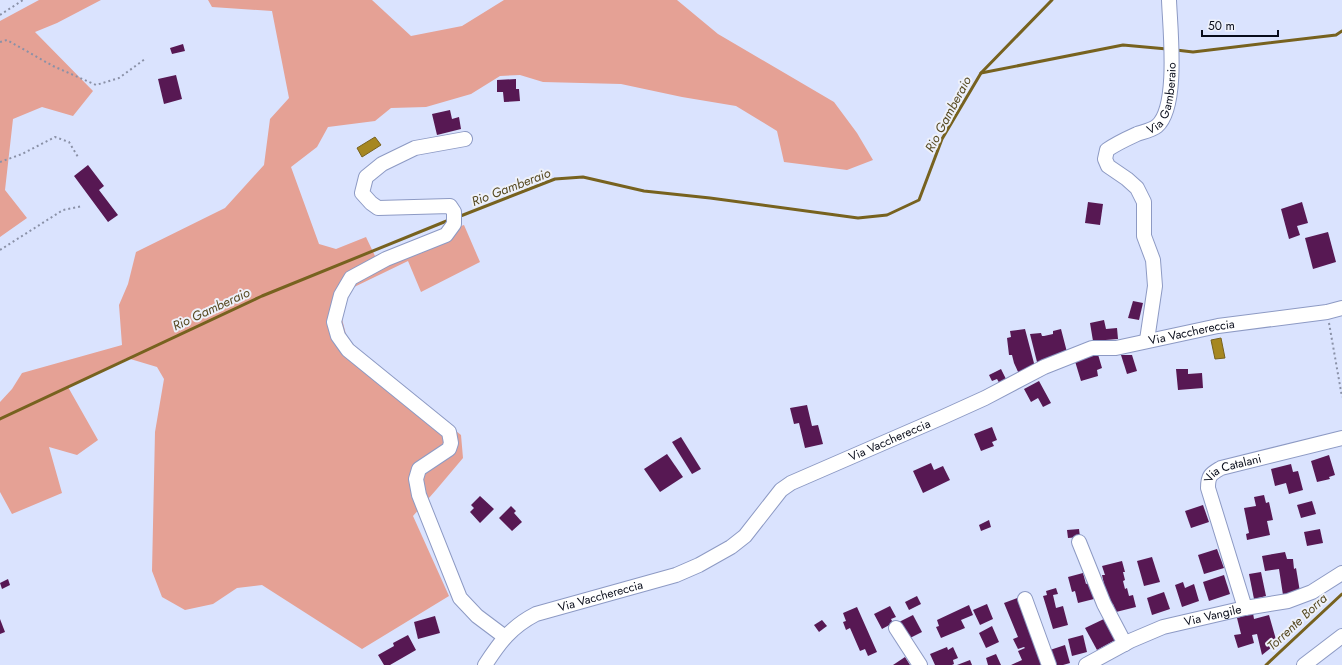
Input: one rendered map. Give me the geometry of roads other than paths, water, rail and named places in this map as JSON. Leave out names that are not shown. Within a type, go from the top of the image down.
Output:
[{"type":"street","name":"Via Gamberaio","points":[[1147,340],[1155,286],[1153,260],[1144,236],[1144,202],[1137,188],[1108,166],[1105,159],[1107,150],[1118,142],[1156,127],[1165,113],[1170,97],[1172,63],[1169,0]]},
{"type":"street","points":[[465,138],[415,148],[382,164],[366,177],[362,193],[378,208],[450,206],[454,212],[454,224],[446,235],[386,259],[351,278],[341,294],[334,322],[338,336],[348,350],[449,432],[451,443],[449,449],[419,469],[416,479],[419,495],[460,598],[477,616],[505,637]]},
{"type":"street","name":"Via Vacchereccia","points":[[485,665],[505,637],[524,620],[536,614],[676,575],[715,557],[745,536],[781,490],[791,483],[985,398],[1044,367],[1092,348],[1116,348],[1147,340],[1218,326],[1327,312],[1342,308]]},
{"type":"street","name":"Via Catalani","points":[[1246,608],[1208,488],[1208,480],[1212,474],[1222,468],[1342,438]]},
{"type":"street","points":[[1078,542],[1104,604],[1125,644]]},
{"type":"street","name":"Via Vangile","points":[[1086,665],[1125,644],[1163,627],[1246,608],[1288,601],[1312,592],[1342,573]]},
{"type":"street","points":[[1026,599],[1049,665]]},
{"type":"street","points":[[896,628],[920,665]]},
{"type":"street","points":[[1304,665],[1342,636]]},
{"type":"waterway","name":"Rio Gamberaio","points":[[458,217],[555,179],[583,177],[644,191],[710,198],[858,218],[887,215],[919,200],[942,139],[981,73],[1052,0]]},
{"type":"waterway","points":[[1176,50],[1193,52],[1336,35],[1342,31]]},
{"type":"waterway","points":[[981,73],[1123,45],[1167,49]]},
{"type":"waterway","name":"Rio Gamberaio","points":[[0,419],[262,296],[449,220]]},
{"type":"waterway","name":"Torrente Borra","points":[[1266,665],[1342,594]]}]
